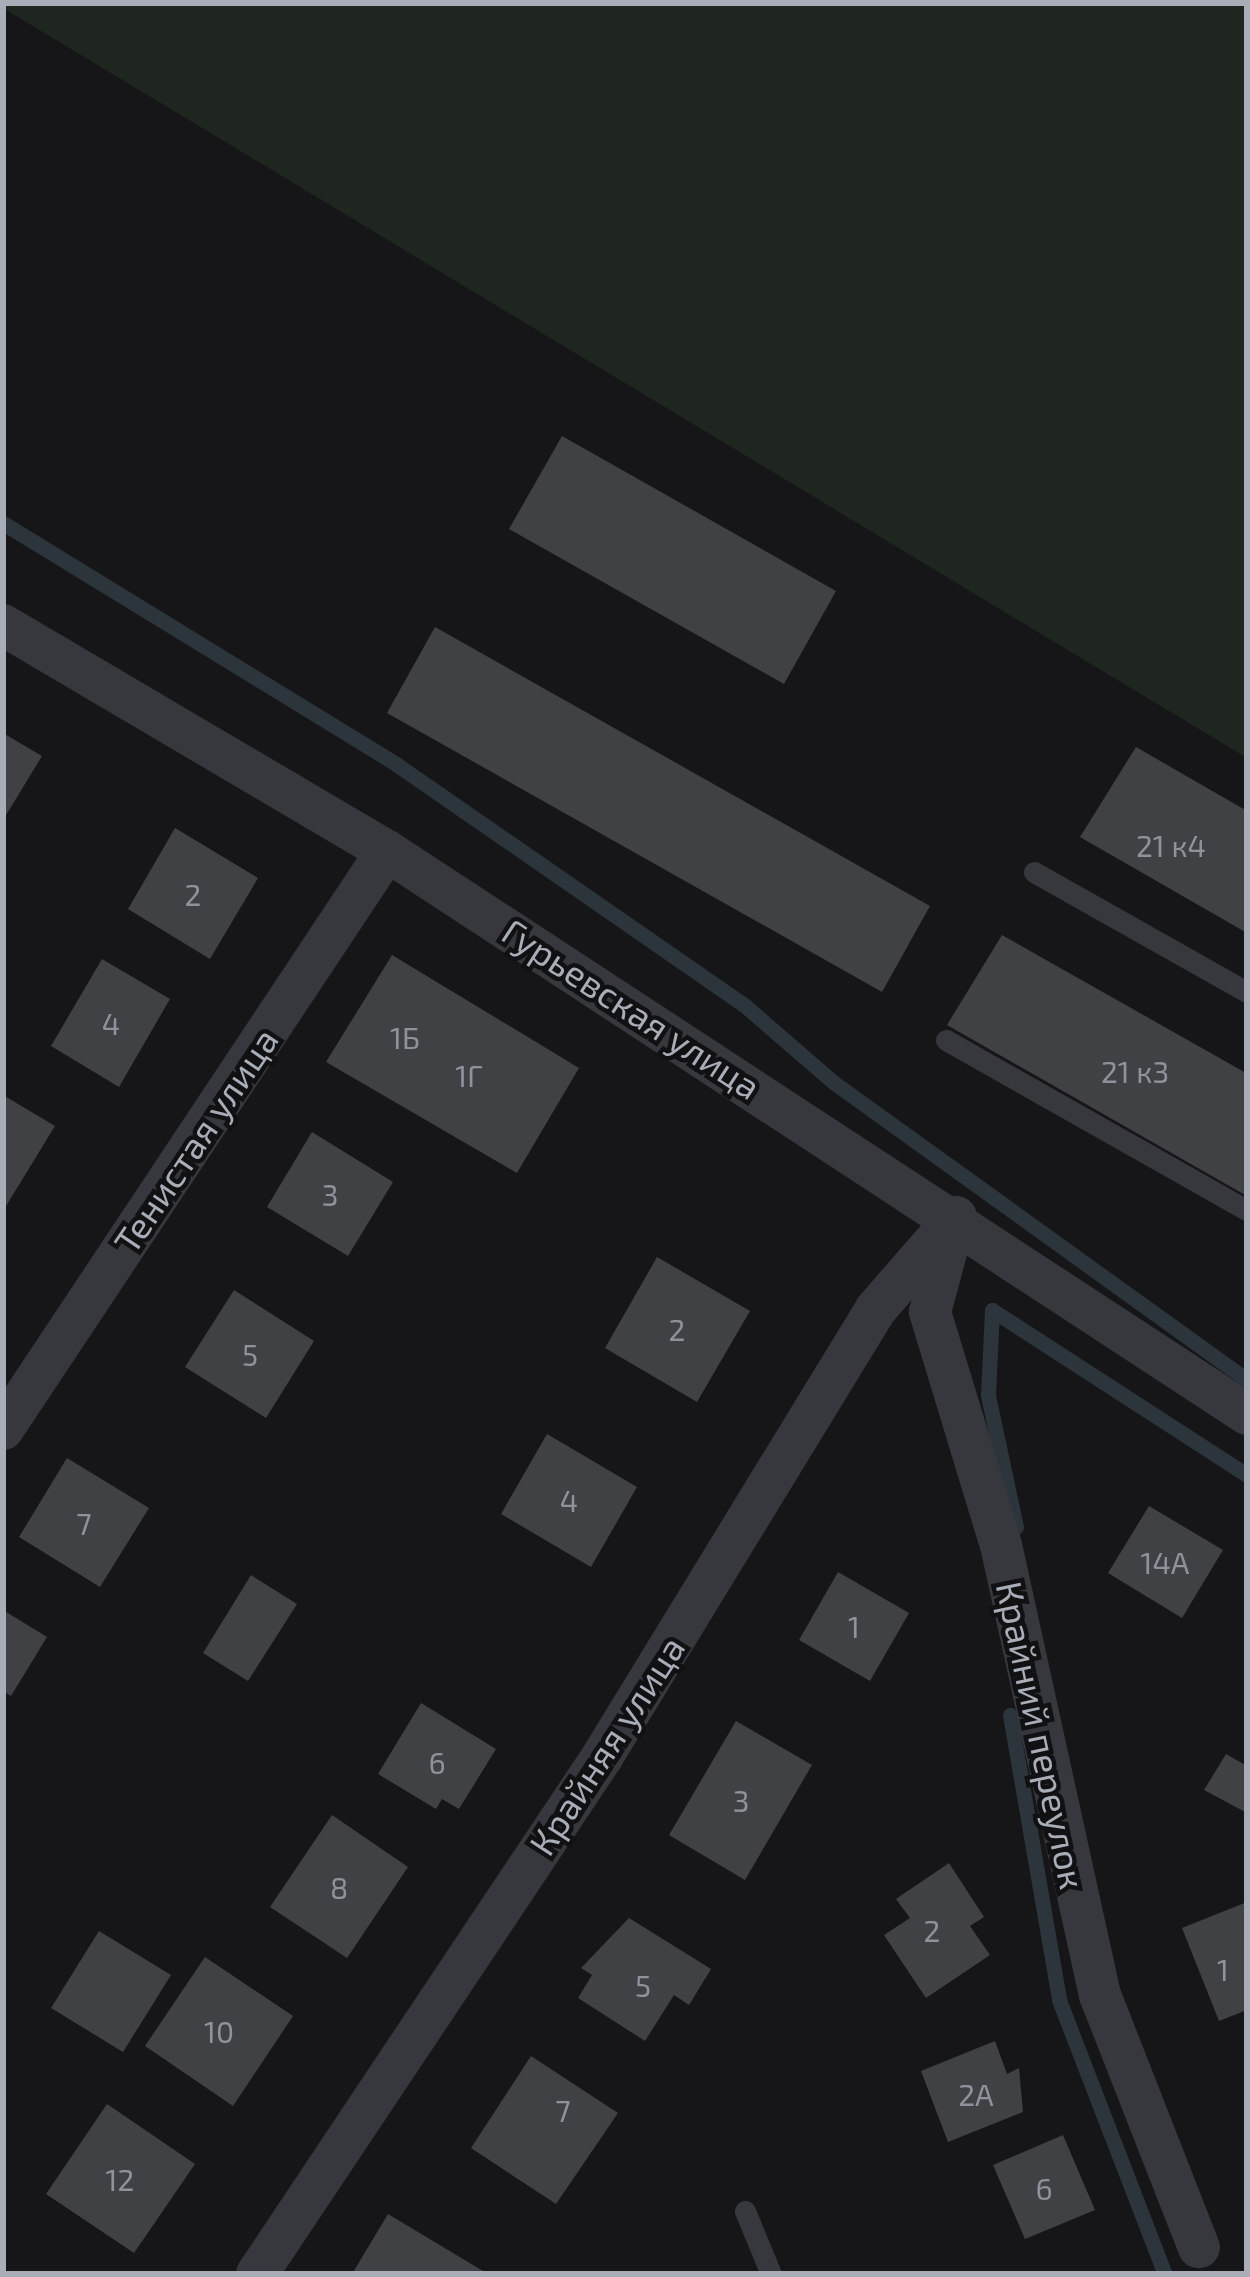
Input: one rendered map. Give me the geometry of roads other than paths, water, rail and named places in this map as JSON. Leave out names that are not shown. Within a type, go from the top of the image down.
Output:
[{"type":"street","name":"Гурьевская улица","points":[[3,625],[387,850],[956,1217],[1247,1414]]},
{"type":"street","name":"Тенистая улица","points":[[3,1429],[387,850]]},
{"type":"street","name":"Крайний переулок","points":[[956,1217],[930,1312],[1001,1545],[1100,1995],[1198,2247]]},
{"type":"street","name":"Крайняя улица","points":[[257,2274],[602,1757],[876,1309],[956,1217]]},
{"type":"lane","points":[[1034,872],[1247,992]]},
{"type":"lane","points":[[946,1040],[1247,1210]]},
{"type":"lane","points":[[745,2211],[771,2274]]},
{"type":"waterway","points":[[3,523],[396,764],[743,1004],[833,1082],[1247,1380]]},
{"type":"waterway","points":[[1016,1527],[988,1395],[992,1310],[1247,1475]]},
{"type":"waterway","points":[[1010,1715],[1059,2000],[1165,2274]]}]
